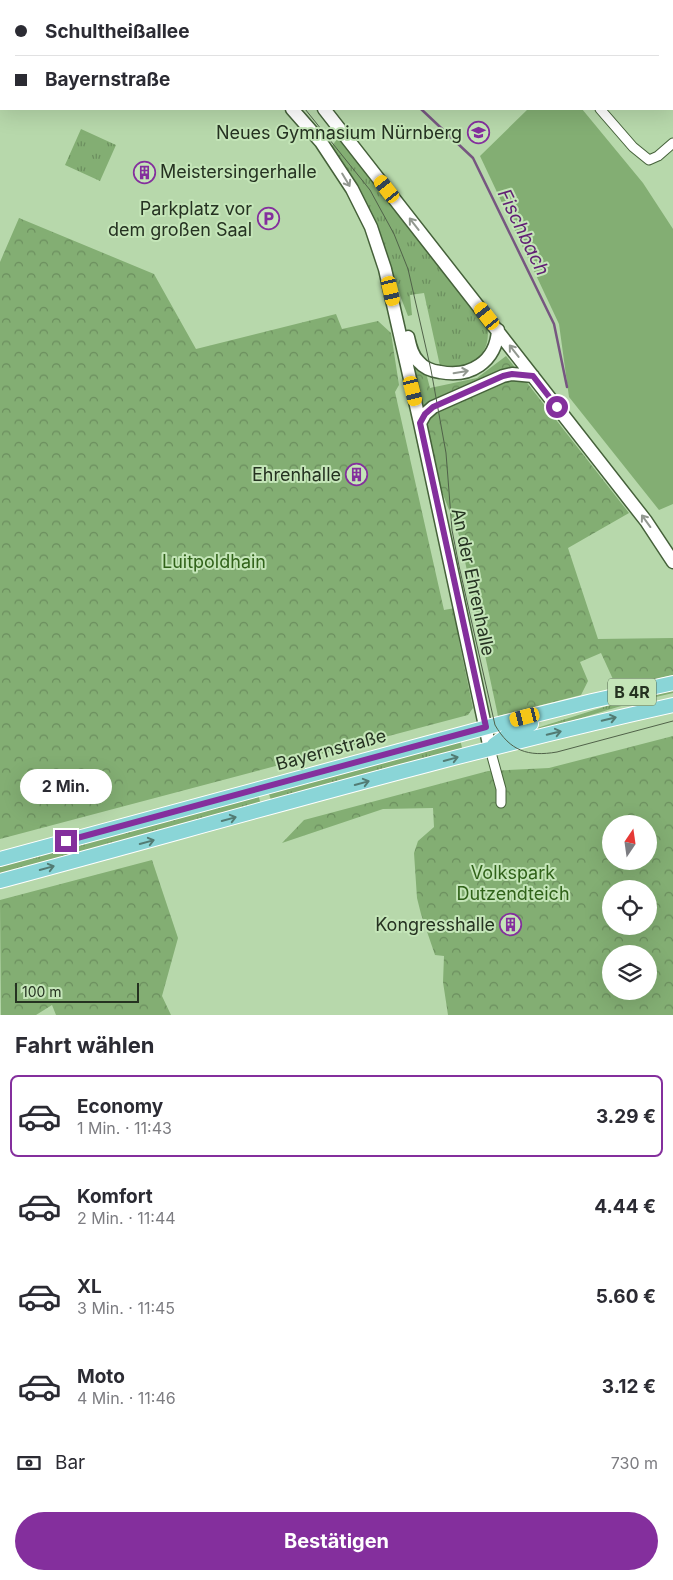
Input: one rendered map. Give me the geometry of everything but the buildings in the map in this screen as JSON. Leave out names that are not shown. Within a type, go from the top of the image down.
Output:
[{"type":"main road","points":[[293,110],[334,159],[356,196],[380,254],[397,318],[406,330],[416,360],[428,369],[443,373],[470,371],[481,365],[496,346],[498,330]]},
{"type":"main road","points":[[325,110],[646,521],[673,562]]},
{"type":"main road","name":"An der Ehrenhalle","points":[[397,318],[490,749]]},
{"type":"main road","points":[[420,423],[425,414],[433,407],[489,382],[512,374],[533,376]]},
{"type":"main road","name":"Bayernstraße","points":[[0,859],[486,727],[673,683]]},
{"type":"main road","name":"B 4R","points":[[0,881],[490,749],[673,705]]},
{"type":"main road","name":"B 4R","points":[[490,749],[516,729],[530,725],[542,713]]},
{"type":"main road","points":[[409,748],[414,752],[415,757],[412,770]]},
{"type":"street","points":[[601,110],[633,148],[649,160],[658,156],[673,143]]},
{"type":"street","points":[[490,749],[501,789],[501,803]]},
{"type":"green space","points":[[527,110],[583,110],[643,183],[673,229],[673,504],[659,510],[569,397],[559,324],[480,156]]},
{"type":"green space","points":[[81,129],[116,145],[100,181],[65,165]]},
{"type":"green space","points":[[339,137],[488,328],[486,346],[477,359],[460,366],[440,366],[424,293],[410,295],[412,315],[408,316],[364,203],[330,148]]},
{"type":"green space","name":"Luitpoldhain","points":[[19,218],[154,274],[196,349],[336,314],[342,329],[378,321],[391,333],[399,385],[395,392],[444,610],[455,608],[459,641],[473,708],[468,715],[0,839],[0,262]]},
{"type":"green space","points":[[506,356],[629,513],[568,548],[598,639],[673,638],[673,675],[617,688],[601,653],[580,662],[588,681],[581,695],[498,716],[460,538],[435,474],[410,364],[426,373],[430,388],[477,378]]},
{"type":"green space","points":[[673,688],[673,693],[520,736],[519,733],[634,698]]},
{"type":"green space","name":"Volkspark Dutzendteich","points":[[673,736],[673,1015],[448,1015],[443,982],[444,956],[435,955],[417,898],[414,853],[418,841],[434,827],[433,808],[383,809],[282,843],[304,820],[488,771],[549,768]]},
{"type":"green space","points":[[460,739],[463,752],[410,762],[272,803],[268,791]]},
{"type":"green space","points":[[258,794],[261,805],[0,876],[0,863]]},
{"type":"green space","points":[[152,860],[178,938],[162,996],[171,1015],[56,1015],[52,1005],[36,1015],[1,1015],[0,900]]},
{"type":"waterway","name":"Fischbach","points":[[422,110],[473,158],[554,324],[567,387]]},
{"type":"tram line","points":[[306,110],[370,190],[394,234],[408,269],[431,370],[446,453],[452,530],[495,725],[507,741],[514,746],[529,753],[537,754],[557,752],[673,721]]},
{"type":"place","name":"Neues Gymnasium Nürnberg","points":[[478,133]]},
{"type":"place","name":"Meistersingerhalle","points":[[144,172]]},
{"type":"place","name":"Parkplatz vor dem großen Saal","points":[[268,219]]},
{"type":"place","name":"Ehrenhalle","points":[[357,475]]},
{"type":"place","name":"Kongresshalle","points":[[511,925]]},
{"type":"route","points":[[66,841],[486,727],[420,423],[428,410],[433,407],[493,380],[512,374],[533,376],[557,407]]}]
